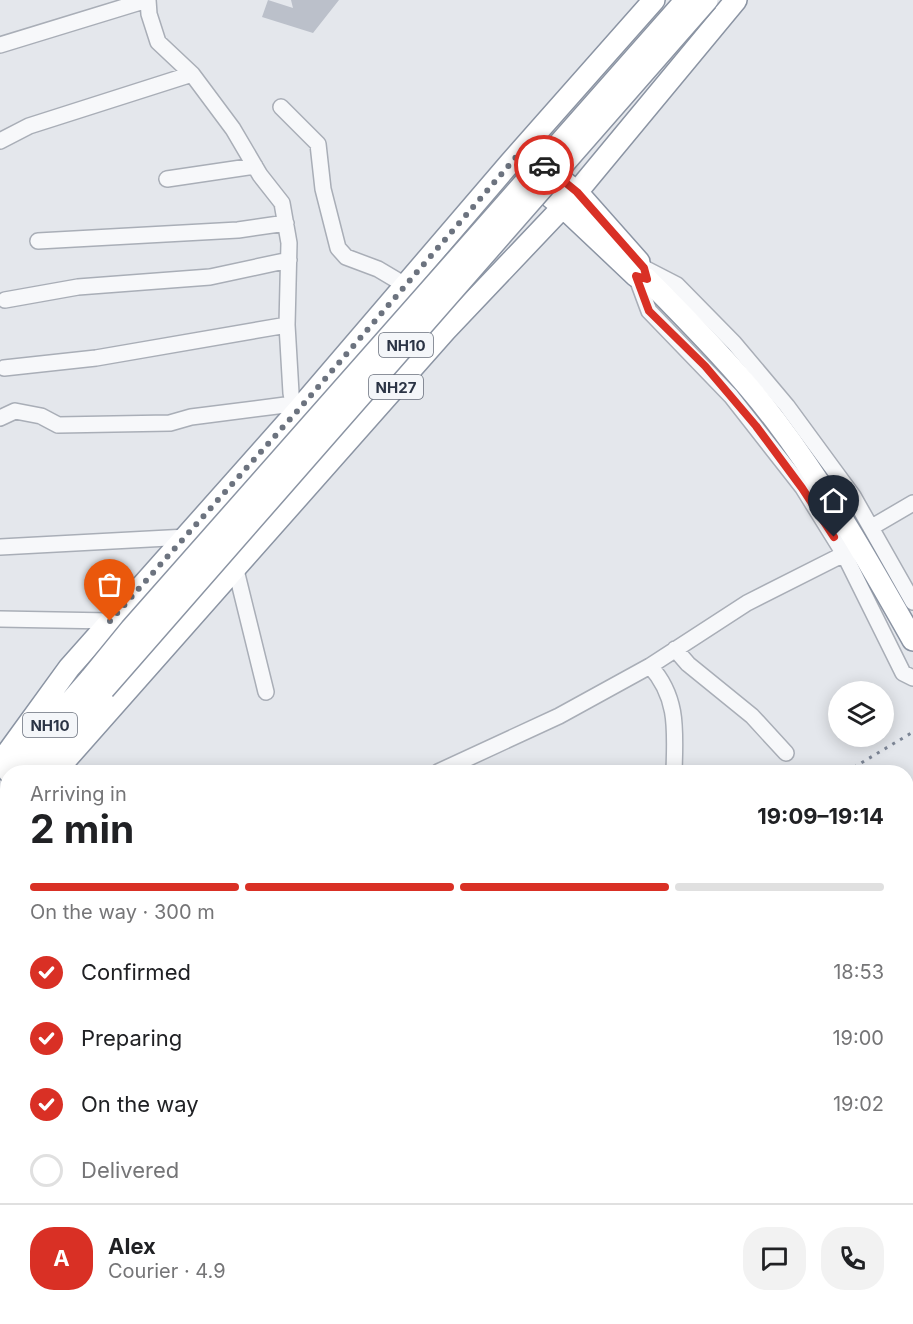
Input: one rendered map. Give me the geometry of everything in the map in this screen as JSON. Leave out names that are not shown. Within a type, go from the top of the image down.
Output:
[{"type":"highway","points":[[4,754],[69,668],[187,537],[297,406],[654,0]]},
{"type":"highway","name":"NH10","points":[[35,765],[97,684],[131,629],[686,0]]},
{"type":"highway","name":"NH10","points":[[16,765],[97,684],[707,0]]},
{"type":"highway","name":"NH27","points":[[61,765],[445,331],[570,200],[736,0]]},
{"type":"highway","points":[[516,156],[570,200],[736,374],[799,452],[833,501],[913,640]]},
{"type":"street","points":[[0,45],[148,0],[149,14],[158,42],[192,74],[233,129],[255,166],[282,203],[289,260],[287,325],[297,406],[190,417],[170,423],[58,425],[41,416],[15,411],[0,418]]},
{"type":"street","points":[[0,141],[29,126],[192,74]]},
{"type":"street","points":[[281,107],[318,144],[323,189],[338,248],[346,257],[378,269],[405,285]]},
{"type":"street","points":[[167,179],[255,166]]},
{"type":"street","points":[[38,241],[238,230],[286,223]]},
{"type":"street","points":[[5,300],[78,287],[210,277],[289,260]]},
{"type":"street","points":[[913,602],[872,527],[810,435],[754,366],[677,285],[646,278],[649,311],[705,366],[756,426],[802,488],[844,554],[903,673],[913,678]]},
{"type":"street","points":[[4,369],[96,358],[287,325]]},
{"type":"street","points":[[872,527],[913,503]]},
{"type":"street","points":[[0,547],[187,537]]},
{"type":"street","points":[[469,765],[650,666],[747,603],[844,554]]},
{"type":"street","points":[[235,566],[266,692]]},
{"type":"street","points":[[0,619],[110,621]]},
{"type":"street","points":[[675,649],[688,664],[740,704],[786,753]]},
{"type":"street","points":[[650,666],[668,690],[674,711],[674,765]]},
{"type":"building","points":[[268,0],[293,8],[291,0],[339,0],[313,33],[262,17]]},
{"type":"railway","points":[[858,765],[913,732]]},
{"type":"way so far","points":[[110,621],[300,408],[523,149],[544,165]]},
{"type":"route","points":[[544,165],[577,192],[644,268],[647,279],[636,276],[649,311],[705,366],[756,426],[780,456],[834,537]]}]
